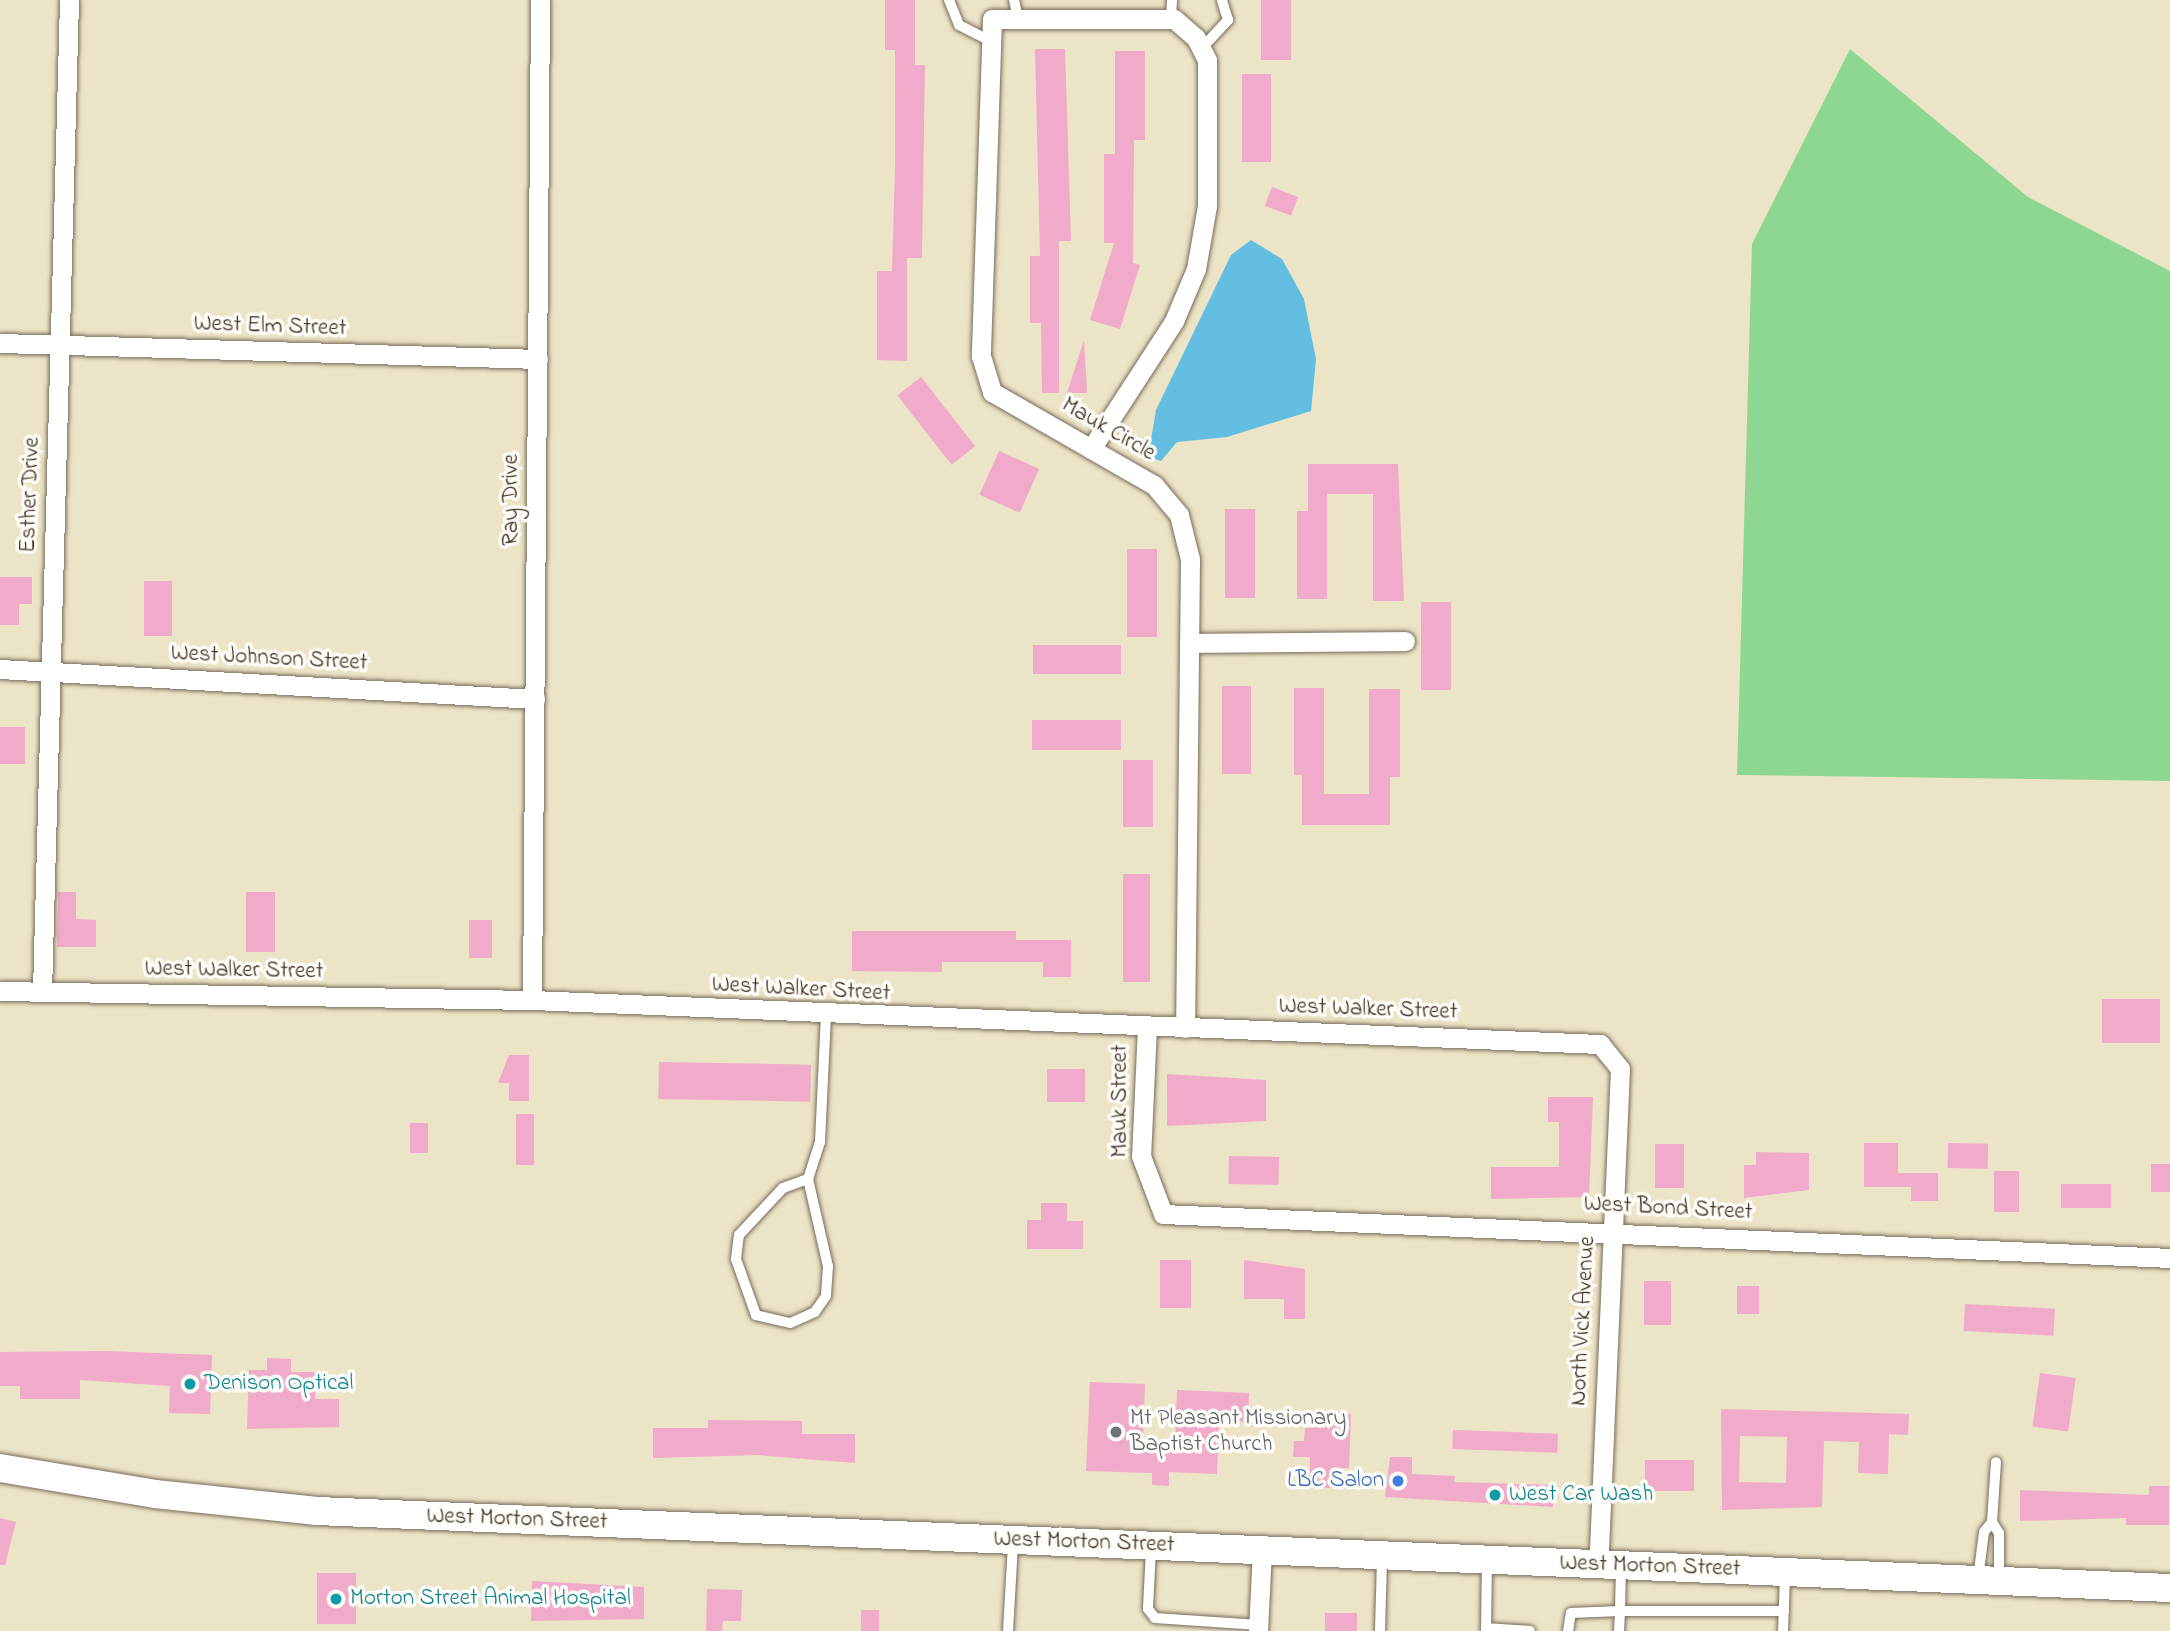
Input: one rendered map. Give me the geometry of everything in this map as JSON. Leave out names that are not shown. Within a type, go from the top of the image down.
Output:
[{"type":"main road","name":"West Morton Street","points":[[0,1468],[155,1494],[317,1511],[2170,1588]]},
{"type":"street","name":"Esther Drive","points":[[42,992],[48,671],[62,345],[69,0]]},
{"type":"street","name":"Ray Drive","points":[[532,1000],[540,0]]},
{"type":"street","name":"Mauk Circle","points":[[1016,10],[992,19],[981,356],[992,392],[1154,485],[1179,515],[1190,559],[1185,1028]]},
{"type":"street","points":[[1016,10],[1172,10],[1207,60],[1207,206],[1196,269],[1174,321],[1091,449]]},
{"type":"street","name":"West Elm Street","points":[[0,343],[538,359]]},
{"type":"street","points":[[1189,643],[1405,640]]},
{"type":"street","name":"West Johnson Street","points":[[0,669],[535,699]]},
{"type":"street","name":"West Walker Street","points":[[0,991],[532,1000],[826,1017],[1146,1026],[1600,1044]]},
{"type":"street","name":"Mauk Street","points":[[1146,1026],[1141,1156],[1163,1214]]},
{"type":"street","name":"North Vick Avenue","points":[[1600,1044],[1620,1069],[1612,1230],[1610,1565]]},
{"type":"street","name":"West Bond Street","points":[[1163,1214],[1612,1230],[2170,1258]]},
{"type":"street","points":[[1259,1628],[1262,1550]]},
{"type":"lane","points":[[949,0],[959,25],[992,42]]},
{"type":"lane","points":[[1201,49],[1228,20],[1222,0]]},
{"type":"lane","points":[[807,1180],[783,1188],[739,1235],[736,1259],[756,1315],[790,1323],[815,1312],[826,1296],[828,1266],[807,1180],[820,1142],[826,1017]]},
{"type":"lane","points":[[1989,1581],[1984,1532],[1992,1522],[1996,1462]]},
{"type":"lane","points":[[1989,1581],[1999,1533],[1992,1522]]},
{"type":"lane","points":[[1008,1631],[1013,1540]]},
{"type":"lane","points":[[1151,1545],[1148,1609],[1155,1618],[1259,1628]]},
{"type":"lane","points":[[1380,1631],[1383,1555]]},
{"type":"lane","points":[[1487,1560],[1486,1630],[1530,1631]]},
{"type":"lane","points":[[1610,1565],[1620,1611],[1619,1631]]},
{"type":"lane","points":[[1783,1631],[1785,1572]]},
{"type":"lane","points":[[1568,1631],[1571,1613],[1784,1611]]},
{"type":"green space","points":[[1850,49],[2028,197],[2170,271],[2170,781],[1737,775],[1752,244]]},
{"type":"water","points":[[1251,240],[1282,259],[1304,299],[1316,359],[1311,411],[1227,437],[1177,442],[1161,461],[1148,457],[1156,410],[1231,255]]},
{"type":"building","points":[[885,0],[915,0],[915,65],[925,65],[922,258],[907,258],[907,361],[877,360],[877,271],[892,271],[895,168],[895,50],[885,50]]},
{"type":"building","points":[[1261,0],[1291,0],[1291,60],[1261,60]]},
{"type":"building","points":[[1035,49],[1065,49],[1071,241],[1059,241],[1059,393],[1042,393],[1041,323],[1030,323],[1030,256],[1040,256]]},
{"type":"building","points":[[1115,51],[1145,51],[1145,140],[1134,140],[1133,263],[1140,265],[1120,329],[1090,320],[1114,243],[1104,243],[1104,154],[1115,154]]},
{"type":"building","points":[[1242,74],[1271,74],[1271,162],[1242,162]]},
{"type":"building","points":[[1272,187],[1298,197],[1291,216],[1265,206]]},
{"type":"building","points":[[1084,340],[1087,393],[1067,393]]},
{"type":"building","points":[[921,377],[975,446],[952,465],[897,395]]},
{"type":"building","points":[[999,451],[1039,469],[1020,513],[979,495]]},
{"type":"building","points":[[1308,464],[1398,464],[1404,601],[1373,601],[1373,494],[1327,494],[1327,599],[1297,599],[1297,511],[1308,511]]},
{"type":"building","points":[[1225,509],[1255,509],[1255,598],[1225,598]]},
{"type":"building","points":[[1127,549],[1157,549],[1157,637],[1127,637]]},
{"type":"building","points":[[0,577],[32,577],[32,604],[19,604],[19,625],[0,625]]},
{"type":"building","points":[[144,581],[172,581],[172,636],[144,636]]},
{"type":"building","points":[[1421,602],[1451,602],[1451,690],[1421,690]]},
{"type":"building","points":[[1033,645],[1121,645],[1121,674],[1033,674]]},
{"type":"building","points":[[1222,686],[1251,686],[1251,774],[1222,774]]},
{"type":"building","points":[[1294,688],[1324,688],[1324,794],[1369,794],[1369,689],[1400,689],[1400,777],[1390,777],[1390,825],[1302,825],[1302,775],[1294,775]]},
{"type":"building","points":[[1032,720],[1121,720],[1121,750],[1032,750]]},
{"type":"building","points":[[0,727],[25,727],[25,764],[0,764]]},
{"type":"building","points":[[1123,760],[1153,760],[1153,827],[1123,827]]},
{"type":"building","points":[[1123,874],[1150,874],[1150,982],[1123,982]]},
{"type":"building","points":[[58,892],[76,892],[76,919],[96,920],[96,947],[57,947]]},
{"type":"building","points":[[246,892],[275,892],[275,952],[246,952]]},
{"type":"building","points":[[469,920],[492,920],[492,958],[469,958]]},
{"type":"building","points":[[852,931],[1016,931],[1016,940],[1071,940],[1071,977],[1043,977],[1043,962],[942,962],[942,972],[852,971]]},
{"type":"building","points":[[2102,999],[2160,999],[2160,1043],[2102,1043]]},
{"type":"building","points":[[509,1055],[529,1055],[529,1101],[509,1101],[509,1083],[498,1083]]},
{"type":"building","points":[[659,1062],[811,1065],[810,1102],[658,1099]]},
{"type":"building","points":[[1047,1069],[1085,1069],[1085,1102],[1047,1102]]},
{"type":"building","points":[[1167,1074],[1266,1080],[1266,1121],[1167,1126]]},
{"type":"building","points":[[1548,1097],[1593,1097],[1589,1197],[1491,1199],[1491,1167],[1559,1167],[1559,1122],[1548,1122]]},
{"type":"building","points":[[516,1114],[534,1114],[534,1165],[516,1165]]},
{"type":"building","points":[[410,1123],[428,1123],[428,1153],[410,1153]]},
{"type":"building","points":[[1864,1143],[1898,1143],[1898,1173],[1938,1173],[1938,1201],[1911,1201],[1911,1187],[1864,1187]]},
{"type":"building","points":[[1948,1143],[1988,1144],[1988,1169],[1948,1168]]},
{"type":"building","points":[[1655,1144],[1684,1144],[1684,1188],[1655,1188]]},
{"type":"building","points":[[1756,1152],[1809,1153],[1809,1190],[1744,1198],[1744,1165],[1756,1165]]},
{"type":"building","points":[[1229,1156],[1279,1157],[1279,1185],[1229,1184]]},
{"type":"building","points":[[2151,1164],[2170,1164],[2170,1192],[2151,1192]]},
{"type":"building","points":[[1994,1171],[2019,1171],[2019,1212],[1994,1212]]},
{"type":"building","points":[[2061,1184],[2111,1184],[2111,1208],[2061,1208]]},
{"type":"building","points":[[1041,1203],[1067,1203],[1067,1221],[1083,1221],[1083,1249],[1027,1249],[1027,1220],[1041,1220]]},
{"type":"building","points":[[1160,1260],[1191,1260],[1191,1308],[1160,1308]]},
{"type":"building","points":[[1244,1260],[1305,1269],[1305,1319],[1284,1319],[1284,1299],[1244,1299]]},
{"type":"building","points":[[1644,1281],[1671,1281],[1671,1325],[1644,1325]]},
{"type":"building","points":[[1737,1286],[1759,1286],[1759,1314],[1737,1314]]},
{"type":"building","points":[[1965,1304],[2055,1309],[2053,1336],[1964,1331]]},
{"type":"building","points":[[105,1351],[212,1355],[210,1414],[169,1413],[170,1386],[80,1380],[80,1399],[20,1399],[20,1386],[0,1386],[0,1352]]},
{"type":"building","points":[[267,1358],[291,1359],[291,1372],[316,1372],[315,1399],[339,1399],[339,1427],[247,1429],[249,1370],[267,1370]]},
{"type":"building","points":[[2040,1373],[2076,1378],[2068,1431],[2032,1426]]},
{"type":"building","name":"Mt Pleasant Missionary Baptist Church","points":[[1090,1382],[1145,1384],[1143,1442],[1175,1443],[1177,1390],[1249,1393],[1248,1422],[1219,1420],[1217,1474],[1169,1472],[1169,1486],[1152,1485],[1152,1473],[1086,1471]]},
{"type":"building","points":[[1721,1409],[1909,1414],[1908,1435],[1889,1434],[1888,1474],[1858,1473],[1859,1442],[1824,1441],[1822,1507],[1722,1510]],"holes":[[[1740,1436],[1787,1437],[1786,1483],[1739,1482]]]},
{"type":"building","points":[[1325,1413],[1351,1414],[1349,1468],[1331,1468],[1330,1488],[1309,1488],[1310,1457],[1293,1457],[1294,1441],[1304,1441],[1305,1427],[1325,1428]]},
{"type":"building","points":[[708,1420],[802,1421],[802,1434],[855,1434],[855,1463],[757,1455],[653,1458],[653,1428],[708,1428]]},
{"type":"building","name":"West Car Wash","points":[[1453,1430],[1558,1434],[1557,1453],[1452,1449]]},
{"type":"building","name":"West Car Wash","points":[[1390,1457],[1412,1457],[1412,1474],[1455,1476],[1454,1482],[1554,1485],[1553,1507],[1385,1497]]},
{"type":"building","points":[[1645,1460],[1694,1460],[1694,1491],[1645,1491]]},
{"type":"building","points":[[2149,1486],[2169,1486],[2169,1525],[2126,1525],[2126,1518],[2020,1521],[2020,1490],[2149,1495]]},
{"type":"building","points":[[0,1518],[16,1522],[5,1565],[0,1565]]},
{"type":"building","name":"Morton Street Animal Hospital","points":[[317,1573],[356,1573],[356,1624],[317,1624]]},
{"type":"building","points":[[532,1581],[644,1587],[644,1619],[531,1621]]},
{"type":"building","points":[[707,1589],[742,1590],[741,1621],[723,1621],[722,1631],[706,1631]]},
{"type":"building","points":[[861,1610],[879,1610],[879,1631],[861,1631]]},
{"type":"building","points":[[1325,1613],[1357,1613],[1357,1631],[1325,1631]]},
{"type":"place","name":"Denison Optical","points":[[190,1384]]},
{"type":"place","name":"Mt Pleasant Missionary Baptist Church","points":[[1116,1432]]},
{"type":"place","name":"LBC Salon","points":[[1398,1481]]},
{"type":"place","name":"West Car Wash","points":[[1495,1495]]},
{"type":"place","name":"Morton Street Animal Hospital","points":[[336,1599]]}]
